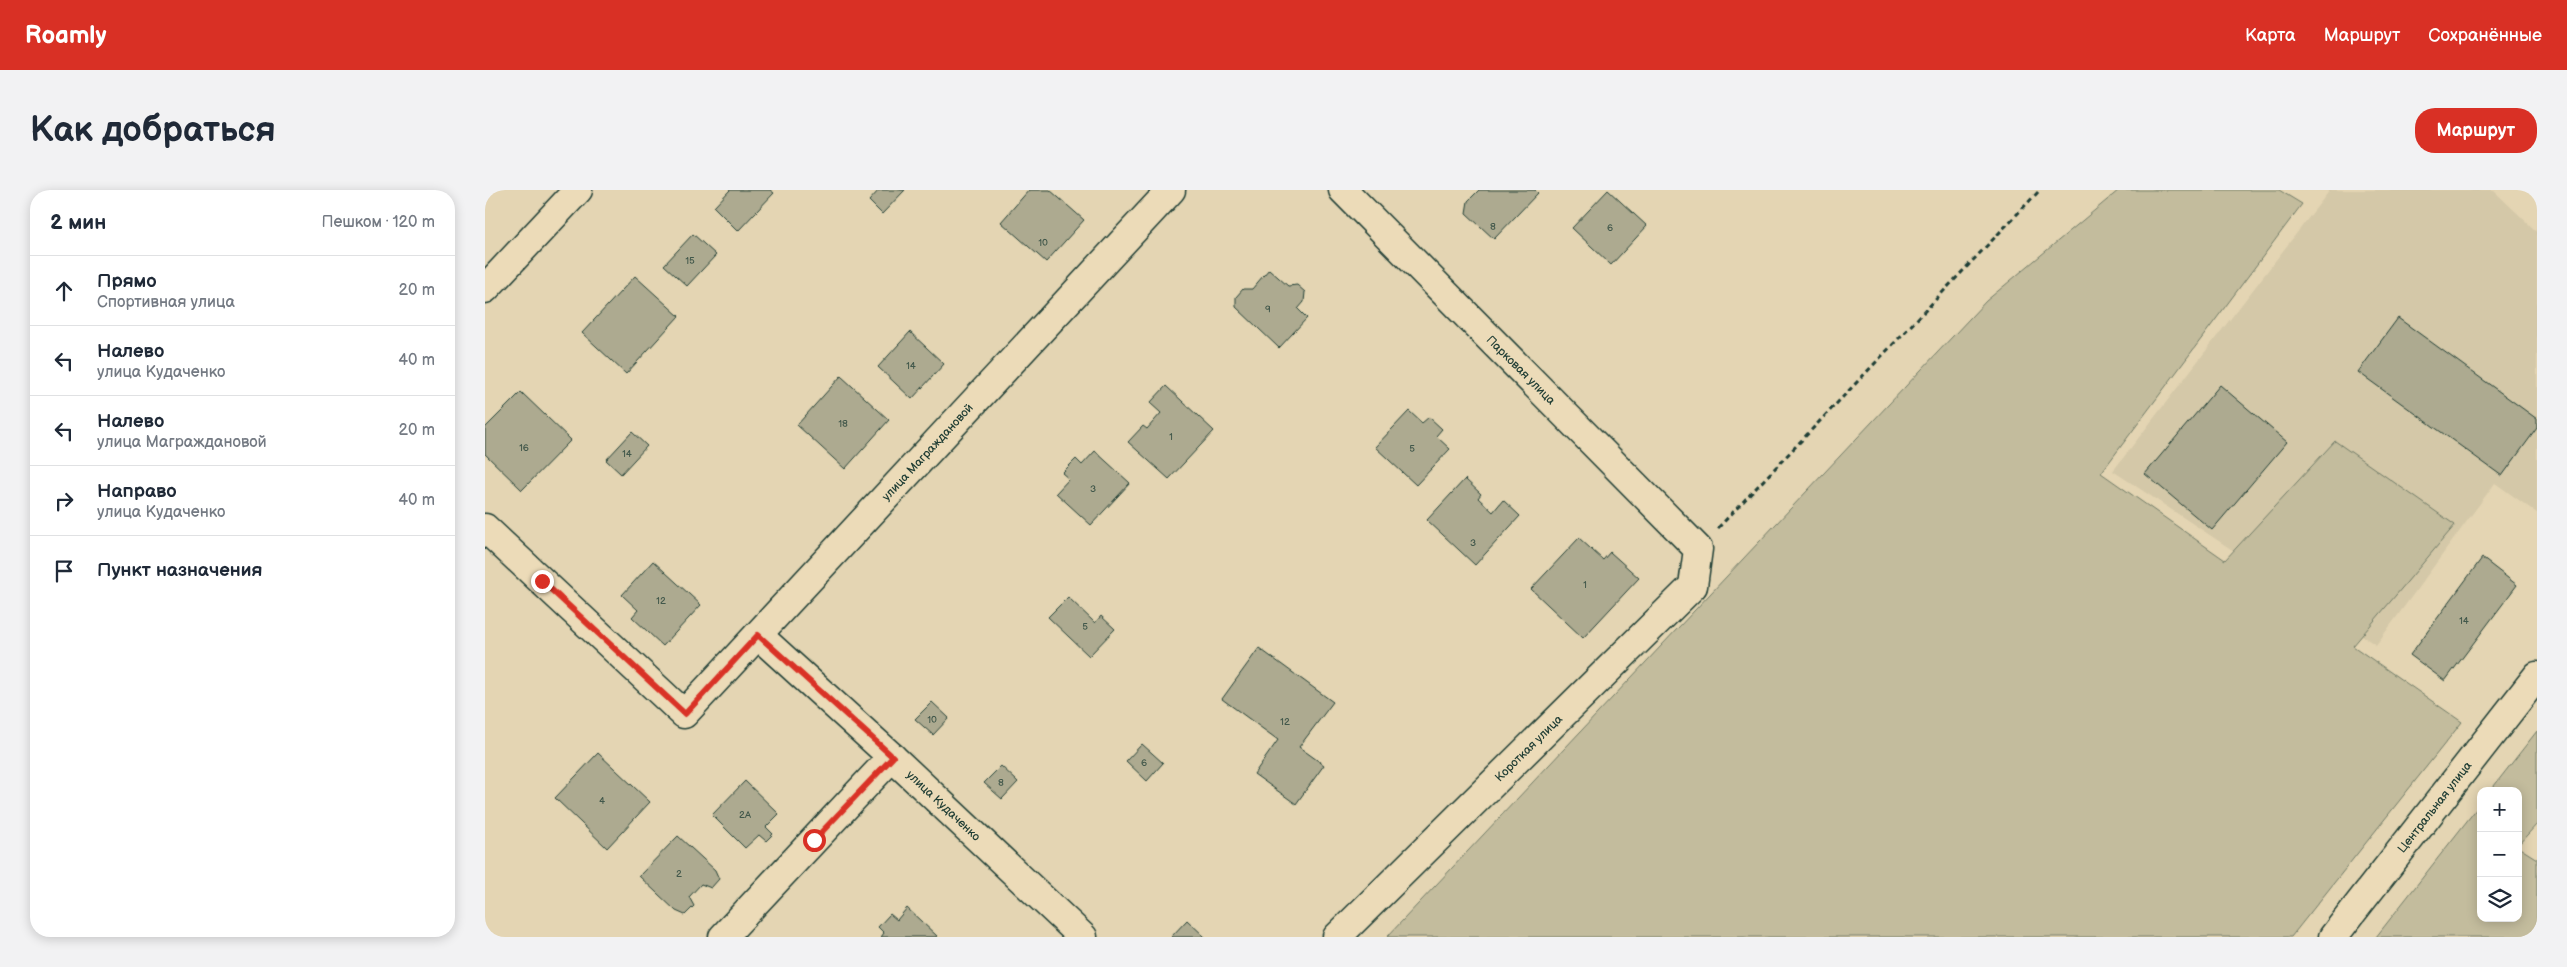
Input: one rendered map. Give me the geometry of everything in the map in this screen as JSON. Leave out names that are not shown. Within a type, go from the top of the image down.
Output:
[{"type":"street","points":[[485,289],[578,190]]},
{"type":"street","name":"улица Маграждановой","points":[[485,528],[685,714],[1171,190]]},
{"type":"street","name":"Парковая улица","points":[[1343,190],[1698,549]]},
{"type":"street","name":"Короткая улица","points":[[1337,937],[1693,586],[1698,549]]},
{"type":"street","name":"улица Кудаченко","points":[[758,635],[893,757],[1083,937]]},
{"type":"street","name":"Центральная улица","points":[[2333,937],[2537,676]]},
{"type":"street","points":[[723,937],[893,757]]},
{"type":"path","points":[[1698,549],[2040,190]]},
{"type":"shaded area","points":[[2119,190],[2279,190],[2302,204],[2101,473],[2225,560],[2335,441],[2455,525],[2353,646],[2462,722],[2291,937],[1387,937],[1986,301]]},
{"type":"shaded area","points":[[2330,190],[2493,190],[2537,232],[2537,513],[2495,483],[2376,645],[2113,471]]},
{"type":"shaded area","points":[[2537,731],[2537,824],[2522,841],[2522,787],[2493,787]]},
{"type":"shaded area","points":[[2477,808],[2477,922],[2522,922],[2522,850],[2537,859],[2537,937],[2376,937]]},
{"type":"building","points":[[730,190],[770,190],[774,193],[738,231],[714,207]]},
{"type":"building","points":[[879,190],[905,190],[882,214],[869,201]]},
{"type":"building","points":[[1029,190],[1050,190],[1084,220],[1046,262],[1001,222]]},
{"type":"building","points":[[1479,190],[1535,190],[1538,193],[1494,239],[1466,213],[1468,201]]},
{"type":"building","points":[[1608,190],[1647,226],[1611,265],[1572,228]]},
{"type":"building","points":[[693,234],[716,255],[687,286],[664,265]]},
{"type":"building","points":[[1269,269],[1288,286],[1297,285],[1305,292],[1304,302],[1298,309],[1307,318],[1279,348],[1236,307],[1236,297],[1243,289],[1252,289]]},
{"type":"building","points":[[635,276],[679,316],[626,374],[582,333]]},
{"type":"building","points":[[2398,318],[2537,419],[2537,428],[2502,476],[2358,372]]},
{"type":"building","points":[[910,332],[944,364],[912,399],[878,367]]},
{"type":"building","points":[[841,376],[889,420],[845,469],[797,425]]},
{"type":"building","points":[[2220,385],[2287,442],[2212,530],[2145,474]]},
{"type":"building","points":[[1166,386],[1214,431],[1169,479],[1128,442],[1143,426],[1147,429],[1161,413],[1150,403]]},
{"type":"building","points":[[521,392],[571,440],[522,490],[485,454],[485,428]]},
{"type":"building","points":[[1409,411],[1422,423],[1429,417],[1442,429],[1436,436],[1450,449],[1416,485],[1375,447]]},
{"type":"building","points":[[632,432],[647,446],[621,474],[606,460]]},
{"type":"building","points":[[1095,451],[1130,483],[1091,525],[1056,493],[1069,479],[1062,473],[1076,459],[1082,465]]},
{"type":"building","points":[[1465,479],[1481,494],[1478,498],[1493,512],[1503,500],[1520,516],[1475,565],[1427,520]]},
{"type":"building","points":[[1579,538],[1603,560],[1610,552],[1639,578],[1583,638],[1531,589]]},
{"type":"building","points":[[2482,558],[2517,585],[2445,681],[2410,655]]},
{"type":"building","points":[[653,561],[701,605],[663,646],[632,617],[638,610],[622,595]]},
{"type":"building","points":[[1068,597],[1095,623],[1101,616],[1115,629],[1089,656],[1048,617]]},
{"type":"building","points":[[1259,648],[1333,702],[1299,747],[1324,765],[1296,804],[1254,774],[1278,740],[1222,699]]},
{"type":"building","points":[[932,702],[949,718],[933,735],[915,719]]},
{"type":"building","points":[[1142,744],[1163,763],[1147,781],[1126,761]]},
{"type":"building","points":[[598,753],[650,802],[607,848],[555,798]]},
{"type":"building","points":[[1001,766],[1018,782],[1002,799],[984,783]]},
{"type":"building","points":[[745,781],[779,814],[766,827],[773,834],[766,841],[759,835],[745,848],[712,815]]},
{"type":"building","points":[[678,836],[715,870],[719,879],[711,888],[701,884],[689,897],[694,906],[685,915],[676,911],[639,876]]},
{"type":"building","points":[[907,908],[937,937],[881,937],[884,933],[878,927],[890,914],[897,920]]},
{"type":"building","points":[[1187,920],[1205,937],[1171,937]]},
{"type":"route","points":[[542,581],[685,714],[758,635],[893,757],[814,840]]}]
